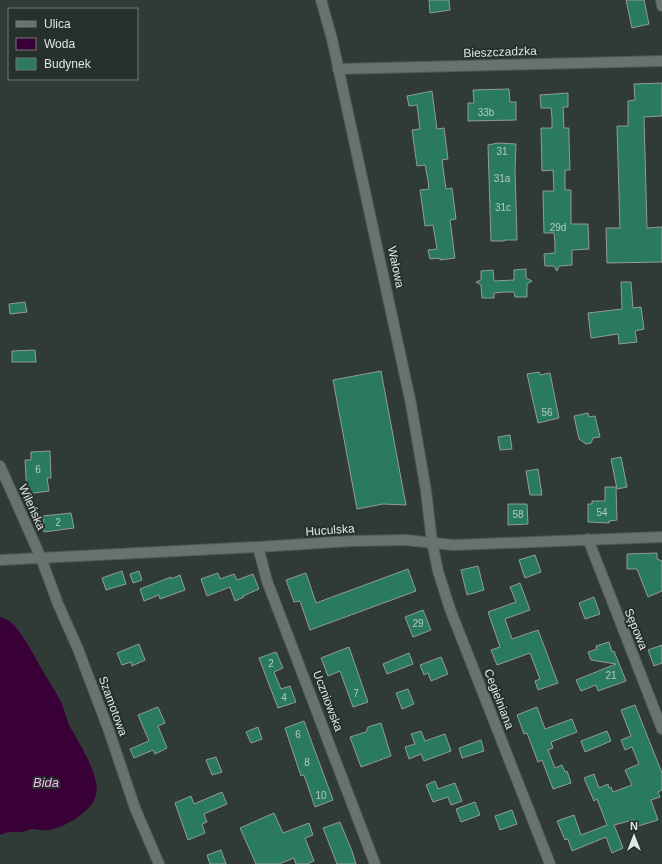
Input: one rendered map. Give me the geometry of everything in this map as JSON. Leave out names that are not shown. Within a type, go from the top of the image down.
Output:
[{"type":"street","name":"Wałowa","points":[[321,0],[332,39],[412,404],[426,491],[432,542]]},
{"type":"street","points":[[661,0],[662,6]]},
{"type":"street","name":"Bieszczadzka","points":[[338,69],[662,61]]},
{"type":"street","name":"Wileńska","points":[[0,466],[41,558]]},
{"type":"street","name":"Huculska","points":[[0,560],[258,548],[352,541],[406,540],[432,542],[453,546],[662,537]]},
{"type":"street","name":"Sępowa","points":[[588,539],[662,729]]},
{"type":"street","name":"Cegielniana","points":[[432,542],[438,572],[450,609],[550,864]]},
{"type":"street","name":"Uczniowska","points":[[258,548],[267,581],[375,864]]},
{"type":"street","name":"Szamotowa","points":[[41,558],[109,731],[135,808],[159,864]]},
{"type":"water","name":"Bida","points":[[0,617],[8,620],[18,630],[61,702],[69,725],[88,759],[97,787],[96,795],[93,801],[84,813],[63,826],[49,830],[31,829],[24,832],[9,832],[0,835]]},
{"type":"building","points":[[429,0],[449,0],[450,10],[430,13]]},
{"type":"building","points":[[626,0],[644,0],[649,24],[632,28]]},
{"type":"building","points":[[662,83],[662,116],[644,117],[647,228],[662,227],[662,262],[607,263],[606,228],[620,228],[617,126],[628,126],[628,101],[635,100],[634,84]]},
{"type":"building","points":[[509,89],[510,102],[516,102],[516,120],[468,121],[468,103],[474,103],[473,90]]},
{"type":"building","points":[[432,91],[437,129],[444,128],[448,159],[442,160],[446,189],[452,188],[456,219],[450,220],[455,258],[440,260],[440,258],[430,259],[428,250],[437,249],[433,225],[425,226],[420,190],[429,189],[428,180],[425,165],[417,166],[412,130],[420,129],[417,105],[409,106],[407,96]]},
{"type":"building","points":[[568,93],[568,107],[563,107],[564,128],[569,128],[570,170],[565,170],[565,190],[571,190],[571,224],[588,224],[589,249],[572,250],[572,265],[559,266],[557,271],[554,266],[545,266],[544,254],[555,253],[555,243],[554,233],[544,233],[543,191],[554,191],[553,170],[542,171],[541,128],[552,128],[552,118],[551,108],[541,108],[540,95]]},
{"type":"building","points":[[498,143],[516,144],[515,170],[517,240],[491,241],[488,145]]},
{"type":"building","points":[[526,269],[526,278],[532,281],[527,284],[527,297],[515,297],[514,292],[504,292],[494,293],[494,298],[482,298],[481,285],[476,282],[481,280],[481,271],[493,270],[494,281],[514,280],[514,270]]},
{"type":"building","points":[[621,282],[631,282],[633,308],[641,307],[644,329],[635,331],[637,342],[619,344],[618,334],[591,338],[588,313],[622,309]]},
{"type":"building","points":[[25,302],[27,312],[10,314],[9,304]]},
{"type":"building","points":[[35,350],[36,362],[12,362],[12,351]]},
{"type":"building","points":[[381,371],[406,505],[383,504],[357,509],[333,380]]},
{"type":"building","points":[[539,372],[540,375],[550,373],[559,418],[538,423],[527,374]]},
{"type":"building","points":[[588,413],[589,417],[595,416],[600,437],[593,438],[591,443],[586,444],[579,439],[574,416]]},
{"type":"building","points":[[510,435],[512,449],[500,450],[498,437]]},
{"type":"building","points":[[50,451],[51,478],[47,478],[49,491],[27,494],[25,460],[31,460],[31,452]]},
{"type":"building","points":[[621,457],[627,487],[617,489],[611,459]]},
{"type":"building","points":[[538,469],[542,495],[530,495],[526,471]]},
{"type":"building","points":[[605,487],[616,487],[617,520],[609,521],[609,523],[588,522],[588,504],[592,504],[592,501],[605,501]]},
{"type":"building","points":[[508,504],[527,504],[528,524],[508,525]]},
{"type":"building","points":[[71,513],[74,528],[44,532],[43,516]]},
{"type":"building","points":[[657,553],[657,559],[662,561],[662,591],[648,597],[637,569],[627,569],[627,554]]},
{"type":"building","points":[[535,555],[541,572],[525,578],[519,560]]},
{"type":"building","points":[[478,566],[484,590],[467,595],[461,570]]},
{"type":"building","points":[[408,569],[416,591],[310,630],[300,601],[294,602],[286,580],[306,573],[316,603]]},
{"type":"building","points":[[122,571],[126,584],[106,590],[102,578]]},
{"type":"building","points":[[139,571],[142,580],[133,583],[130,574]]},
{"type":"building","points":[[218,573],[220,579],[234,574],[237,580],[253,574],[259,589],[235,601],[230,587],[207,596],[201,579]]},
{"type":"building","points":[[180,575],[185,590],[160,599],[159,595],[144,601],[140,589]]},
{"type":"building","points":[[520,583],[530,610],[505,619],[512,639],[538,630],[558,683],[538,690],[535,681],[540,679],[530,653],[497,665],[491,650],[500,647],[488,612],[516,602],[510,587]]},
{"type":"building","points":[[594,597],[600,614],[585,619],[579,603]]},
{"type":"building","points":[[423,610],[431,630],[413,637],[405,617]]},
{"type":"building","points":[[609,642],[612,652],[614,651],[626,681],[598,691],[596,685],[581,691],[576,680],[616,664],[591,660],[588,652],[597,649],[596,646]]},
{"type":"building","points":[[139,644],[145,660],[132,666],[131,662],[122,665],[117,653]]},
{"type":"building","points":[[662,645],[662,663],[654,666],[648,650]]},
{"type":"building","points":[[349,647],[368,702],[353,707],[340,671],[328,676],[321,658]]},
{"type":"building","points":[[276,652],[283,668],[274,672],[281,689],[290,686],[296,702],[278,708],[259,658]]},
{"type":"building","points":[[409,653],[413,664],[387,674],[383,664]]},
{"type":"building","points":[[441,657],[448,674],[431,681],[428,673],[424,675],[420,665]]},
{"type":"building","points":[[408,689],[414,704],[402,709],[396,693]]},
{"type":"building","points":[[635,705],[662,773],[662,790],[658,792],[660,797],[651,800],[658,820],[635,827],[633,820],[614,825],[623,848],[612,853],[606,837],[572,851],[568,839],[565,840],[557,821],[574,815],[581,835],[607,825],[597,799],[594,801],[584,778],[594,774],[599,788],[608,784],[609,788],[611,787],[613,792],[632,785],[625,770],[639,764],[632,747],[625,750],[621,740],[631,736],[621,710]]},
{"type":"building","points":[[158,707],[165,723],[158,726],[167,748],[155,754],[153,750],[134,758],[130,749],[149,741],[138,715]]},
{"type":"building","points":[[537,707],[545,729],[572,719],[577,732],[551,742],[553,748],[548,750],[555,768],[562,765],[565,772],[567,771],[571,783],[553,789],[542,760],[538,762],[527,733],[524,734],[517,715]]},
{"type":"building","points":[[304,721],[333,800],[315,807],[304,775],[301,776],[285,728]]},
{"type":"building","points":[[381,723],[391,756],[361,767],[350,737],[366,732],[368,727]]},
{"type":"building","points":[[258,727],[262,739],[251,743],[246,732]]},
{"type":"building","points":[[421,731],[425,741],[445,734],[451,751],[424,761],[421,754],[409,759],[405,747],[415,744],[411,734]]},
{"type":"building","points":[[607,731],[611,741],[585,752],[581,741]]},
{"type":"building","points":[[481,740],[484,751],[462,758],[459,748]]},
{"type":"building","points":[[216,757],[222,772],[212,775],[206,760]]},
{"type":"building","points":[[435,781],[438,789],[455,783],[462,801],[451,805],[448,797],[433,802],[426,785]]},
{"type":"building","points":[[222,792],[227,804],[204,814],[207,822],[202,824],[205,833],[188,840],[175,803],[191,796],[194,804]]},
{"type":"building","points":[[475,802],[480,815],[461,822],[456,809]]},
{"type":"building","points":[[512,810],[517,824],[500,830],[495,816]]},
{"type":"building","points":[[274,813],[283,833],[309,823],[313,835],[305,838],[314,861],[307,864],[296,864],[294,858],[279,864],[256,864],[240,828]]},
{"type":"building","points":[[340,822],[356,864],[337,864],[323,828]]},
{"type":"building","points":[[221,850],[226,864],[210,864],[207,855]]}]
